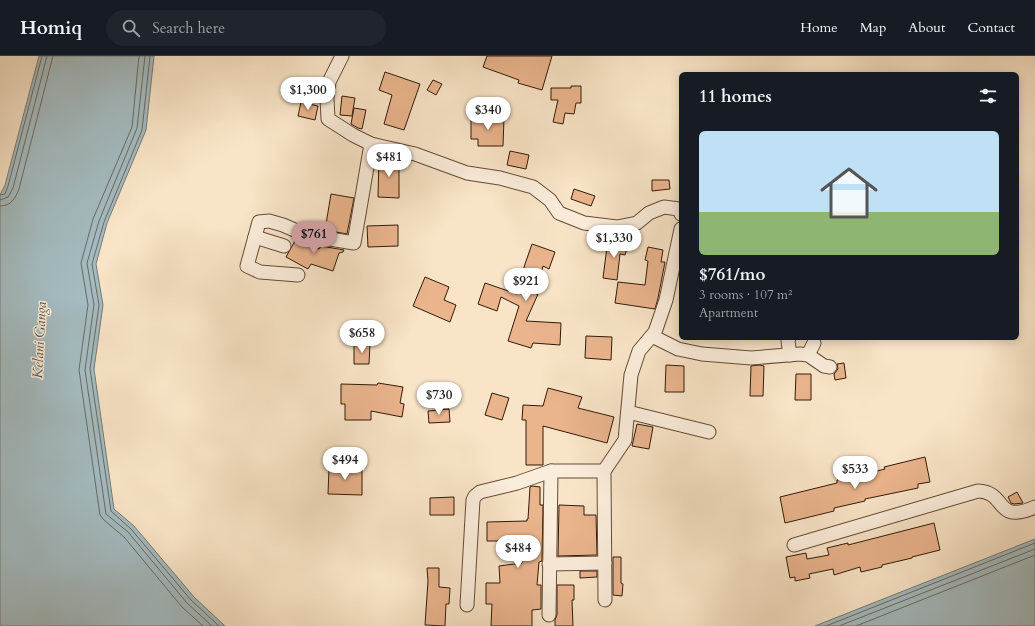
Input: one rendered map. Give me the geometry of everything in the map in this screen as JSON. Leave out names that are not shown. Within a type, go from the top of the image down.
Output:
[{"type":"street","points":[[342,56],[329,82],[327,98],[328,119],[353,135],[371,144],[415,154],[467,173],[500,178],[532,187],[550,200],[559,213],[584,223],[617,227],[637,223],[649,213],[664,207],[679,209]]},
{"type":"street","points":[[298,276],[260,272],[247,266],[259,222],[269,221],[283,225],[306,235],[354,243],[371,144]]},
{"type":"street","points":[[255,237],[284,246]]},
{"type":"street","points":[[605,600],[604,471],[625,440],[631,375],[639,352],[655,332],[666,300],[679,238]]},
{"type":"street","points":[[652,336],[678,349],[702,354],[751,358],[800,354],[808,355],[824,366],[830,367]]},
{"type":"street","points":[[788,340],[790,355]]},
{"type":"street","points":[[808,355],[814,342]]},
{"type":"street","points":[[628,412],[709,432]]},
{"type":"street","points":[[467,605],[473,500],[480,492],[516,483],[551,471],[604,471]]},
{"type":"street","points":[[549,616],[551,471]]},
{"type":"street","points":[[794,545],[978,491],[985,491],[993,494],[1006,511],[1021,513],[1035,507]]},
{"type":"street","points":[[549,564],[605,563]]},
{"type":"water","name":"Kelani Ganga","points":[[39,56],[154,56],[146,130],[107,223],[96,264],[103,305],[94,369],[114,509],[134,526],[194,597],[225,626],[0,626],[0,195],[5,185]]},
{"type":"water","points":[[1035,539],[1035,626],[815,626]]},
{"type":"building","points":[[487,56],[552,56],[542,90],[518,83],[519,80],[483,67]]},
{"type":"building","points":[[385,72],[420,84],[404,130],[384,124],[392,95],[379,90]]},
{"type":"building","points":[[433,80],[442,84],[436,95],[427,90]]},
{"type":"building","points":[[571,86],[581,86],[581,103],[576,103],[574,114],[565,113],[563,124],[553,122],[558,100],[551,100],[551,88],[571,88]]},
{"type":"building","points":[[342,96],[355,98],[352,116],[340,115]]},
{"type":"building","points":[[301,102],[318,106],[315,120],[298,116]]},
{"type":"building","points":[[354,108],[366,110],[362,129],[351,124]]},
{"type":"building","points":[[471,117],[504,118],[503,146],[478,146],[478,139],[471,139]]},
{"type":"building","points":[[510,151],[529,155],[526,169],[507,165]]},
{"type":"building","points":[[379,156],[399,159],[399,198],[378,197]]},
{"type":"building","points":[[652,180],[669,180],[670,189],[652,191]]},
{"type":"building","points":[[574,189],[595,196],[591,206],[571,199]]},
{"type":"building","points":[[331,194],[354,198],[347,234],[325,230]]},
{"type":"building","points":[[398,225],[398,246],[368,247],[367,226]]},
{"type":"building","points":[[296,239],[319,249],[321,246],[344,250],[343,252],[339,253],[333,271],[311,264],[308,269],[286,257]]},
{"type":"building","points":[[608,239],[628,244],[625,255],[620,254],[617,280],[603,278]]},
{"type":"building","points":[[532,244],[555,252],[549,269],[543,266],[536,294],[538,294],[526,321],[561,323],[560,345],[533,343],[531,348],[508,341],[519,306],[501,297],[497,311],[478,304],[485,283],[517,294]]},
{"type":"building","points":[[648,247],[663,250],[661,262],[665,262],[655,309],[615,303],[618,282],[645,285],[648,261],[645,260]]},
{"type":"building","points":[[425,277],[449,287],[444,300],[456,305],[450,322],[413,306]]},
{"type":"building","points":[[586,336],[612,337],[611,360],[585,358]]},
{"type":"building","points":[[354,344],[370,344],[369,364],[354,364]]},
{"type":"building","points":[[844,363],[846,378],[835,380],[834,374],[838,369],[837,364]]},
{"type":"building","points":[[666,365],[684,366],[684,392],[665,392]]},
{"type":"building","points":[[751,366],[764,366],[763,396],[750,396]]},
{"type":"building","points":[[796,374],[811,374],[811,400],[795,400]]},
{"type":"building","points":[[378,383],[403,387],[400,403],[404,404],[402,417],[371,411],[371,420],[345,420],[345,404],[341,404],[341,384],[377,385]]},
{"type":"building","points":[[548,388],[582,397],[578,408],[614,417],[607,443],[543,426],[543,465],[526,465],[526,420],[522,420],[523,405],[543,406]]},
{"type":"building","points":[[492,393],[509,398],[502,420],[485,415]]},
{"type":"building","points":[[449,409],[450,422],[429,423],[428,411]]},
{"type":"building","points":[[637,424],[653,427],[649,449],[632,446]]},
{"type":"building","points":[[925,457],[930,482],[918,484],[918,488],[865,499],[865,501],[834,508],[834,511],[785,523],[780,497],[837,483],[837,480],[885,469],[884,467]]},
{"type":"building","points":[[329,468],[362,468],[362,495],[328,494]]},
{"type":"building","points":[[530,487],[540,487],[540,505],[543,505],[542,561],[539,562],[537,585],[541,585],[541,609],[532,610],[532,626],[491,626],[492,604],[486,604],[486,583],[500,583],[499,566],[522,563],[523,541],[487,541],[487,522],[527,521]]},
{"type":"building","points":[[1017,492],[1023,503],[1011,503],[1008,497]]},
{"type":"building","points":[[454,497],[454,515],[430,515],[430,498]]},
{"type":"building","points":[[559,505],[584,506],[584,515],[596,515],[597,555],[558,556]]},
{"type":"building","points":[[934,523],[940,550],[861,572],[860,567],[834,575],[833,569],[809,574],[810,578],[795,581],[795,577],[790,578],[786,557],[806,553],[807,559],[829,555],[827,548],[848,543],[848,545]]},
{"type":"building","points":[[613,557],[621,557],[621,583],[623,584],[622,596],[613,595]]},
{"type":"building","points":[[427,568],[439,568],[439,587],[450,588],[449,604],[446,604],[445,626],[425,625],[428,581]]},
{"type":"building","points":[[580,571],[597,571],[597,577],[580,578]]},
{"type":"building","points":[[557,585],[574,585],[574,600],[572,600],[573,626],[555,626],[557,615]]}]
